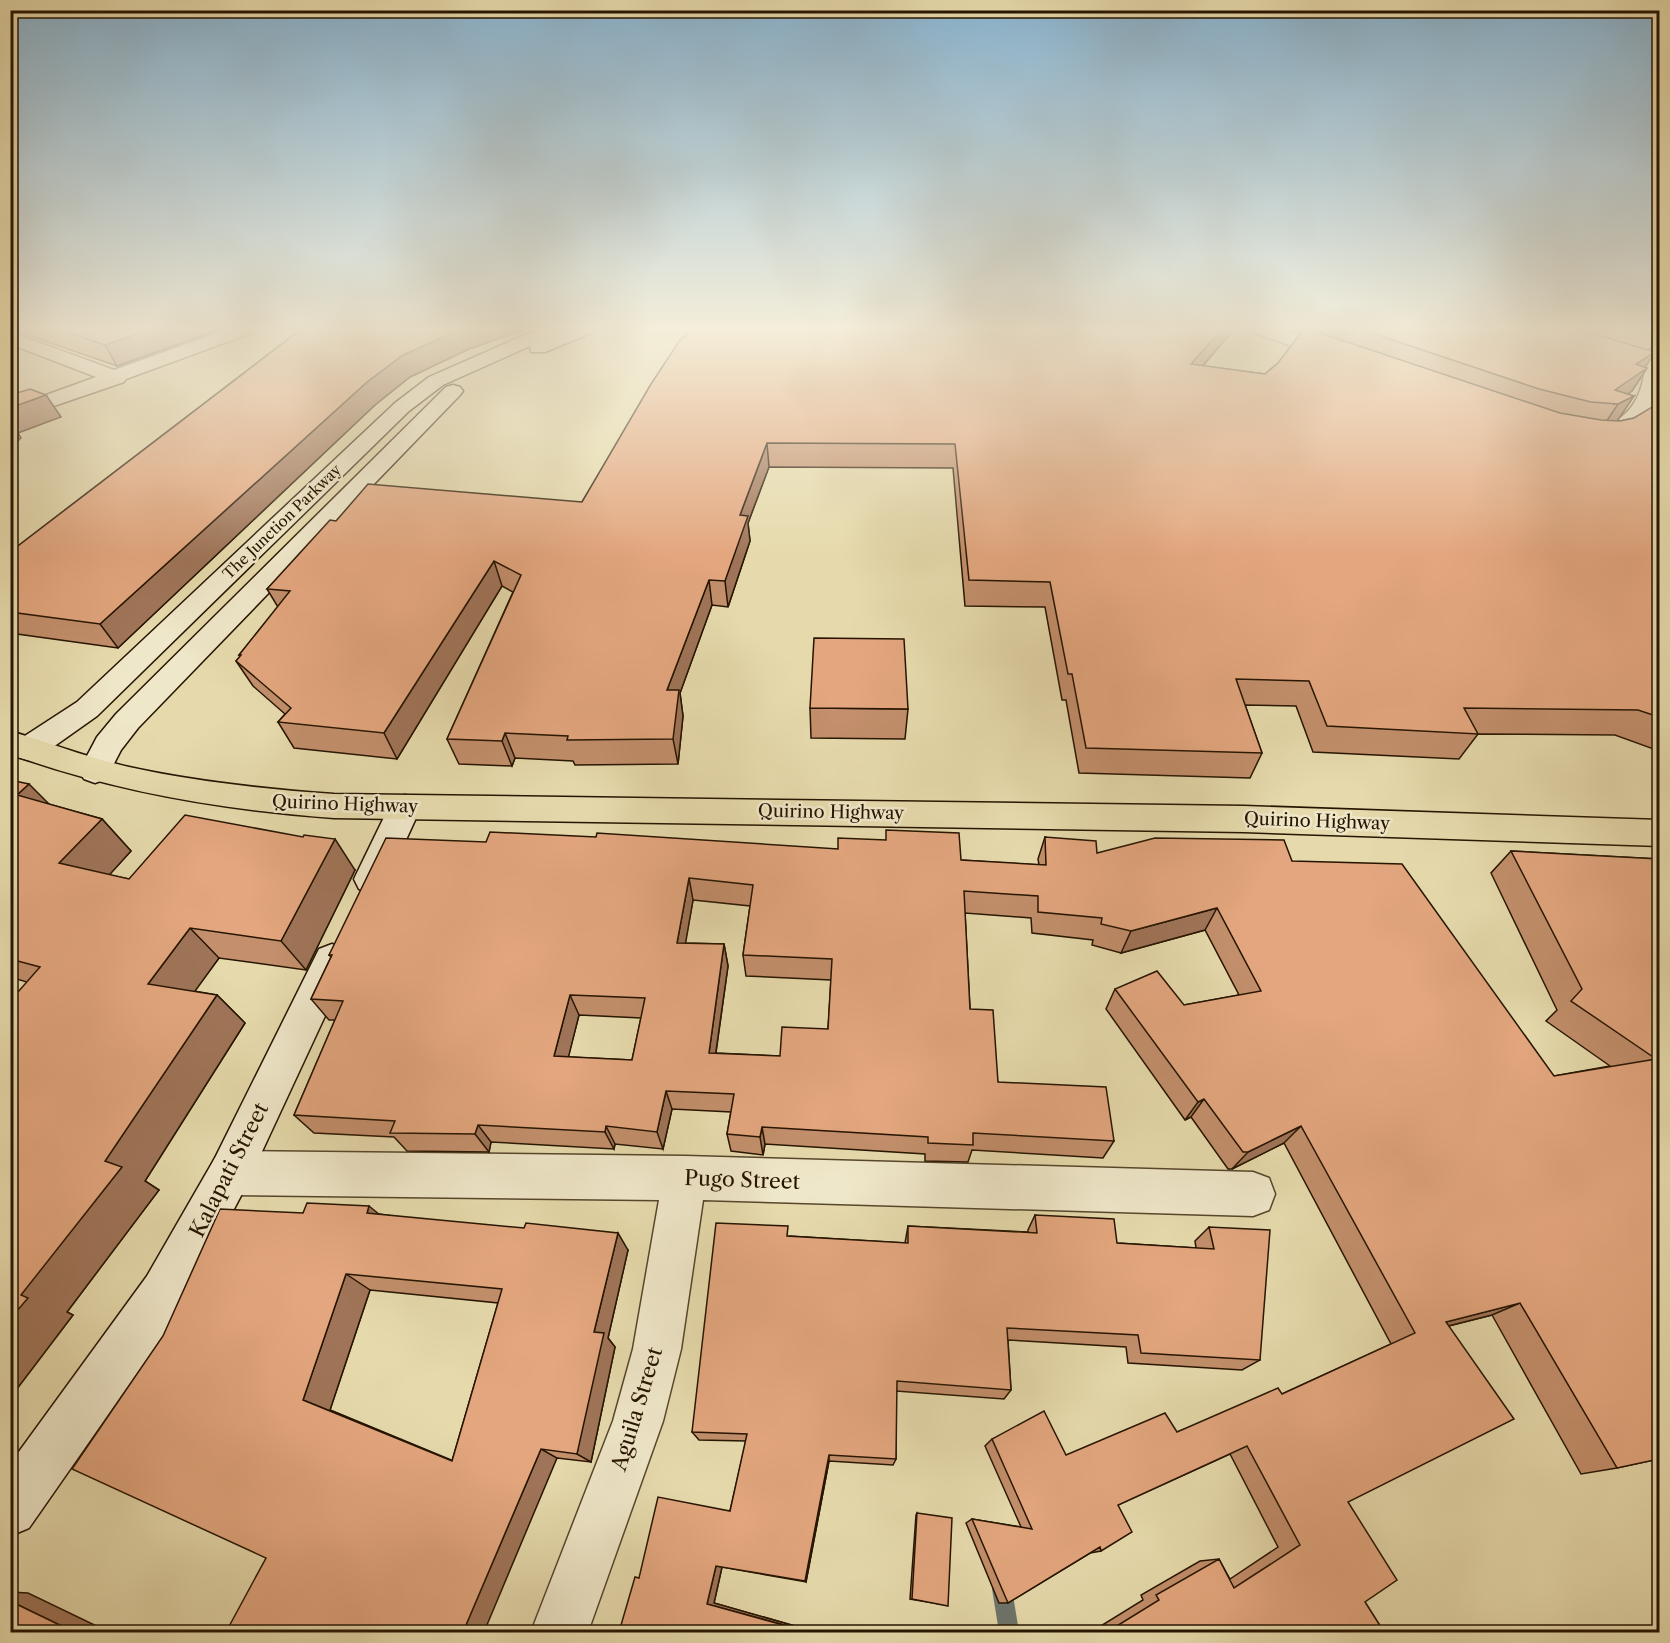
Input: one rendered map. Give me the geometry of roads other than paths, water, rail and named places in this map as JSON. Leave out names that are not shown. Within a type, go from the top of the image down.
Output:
[{"type":"main road","name":"Quirino Highway","points":[[19,746],[95,771],[162,788],[268,802],[334,807],[1244,819],[1659,833]]},
{"type":"street","points":[[10,415],[43,404]]},
{"type":"street","name":"The Junction Parkway","points":[[19,746],[87,709],[406,404]]},
{"type":"street","name":"The Junction Parkway","points":[[95,771],[108,745],[127,721],[438,404]]},
{"type":"street","points":[[1579,435],[1605,437],[1625,426],[1643,410],[1646,404]]},
{"type":"street","name":"Kalapati Street","points":[[10,1509],[164,1293],[230,1173],[405,807]]},
{"type":"street","name":"Pugo Street","points":[[230,1173],[685,1178],[1253,1194]]},
{"type":"street","name":"Aguila Street","points":[[558,1632],[638,1421],[657,1349],[685,1178]]},
{"type":"waterway","points":[[1002,1589],[1009,1632]]}]
